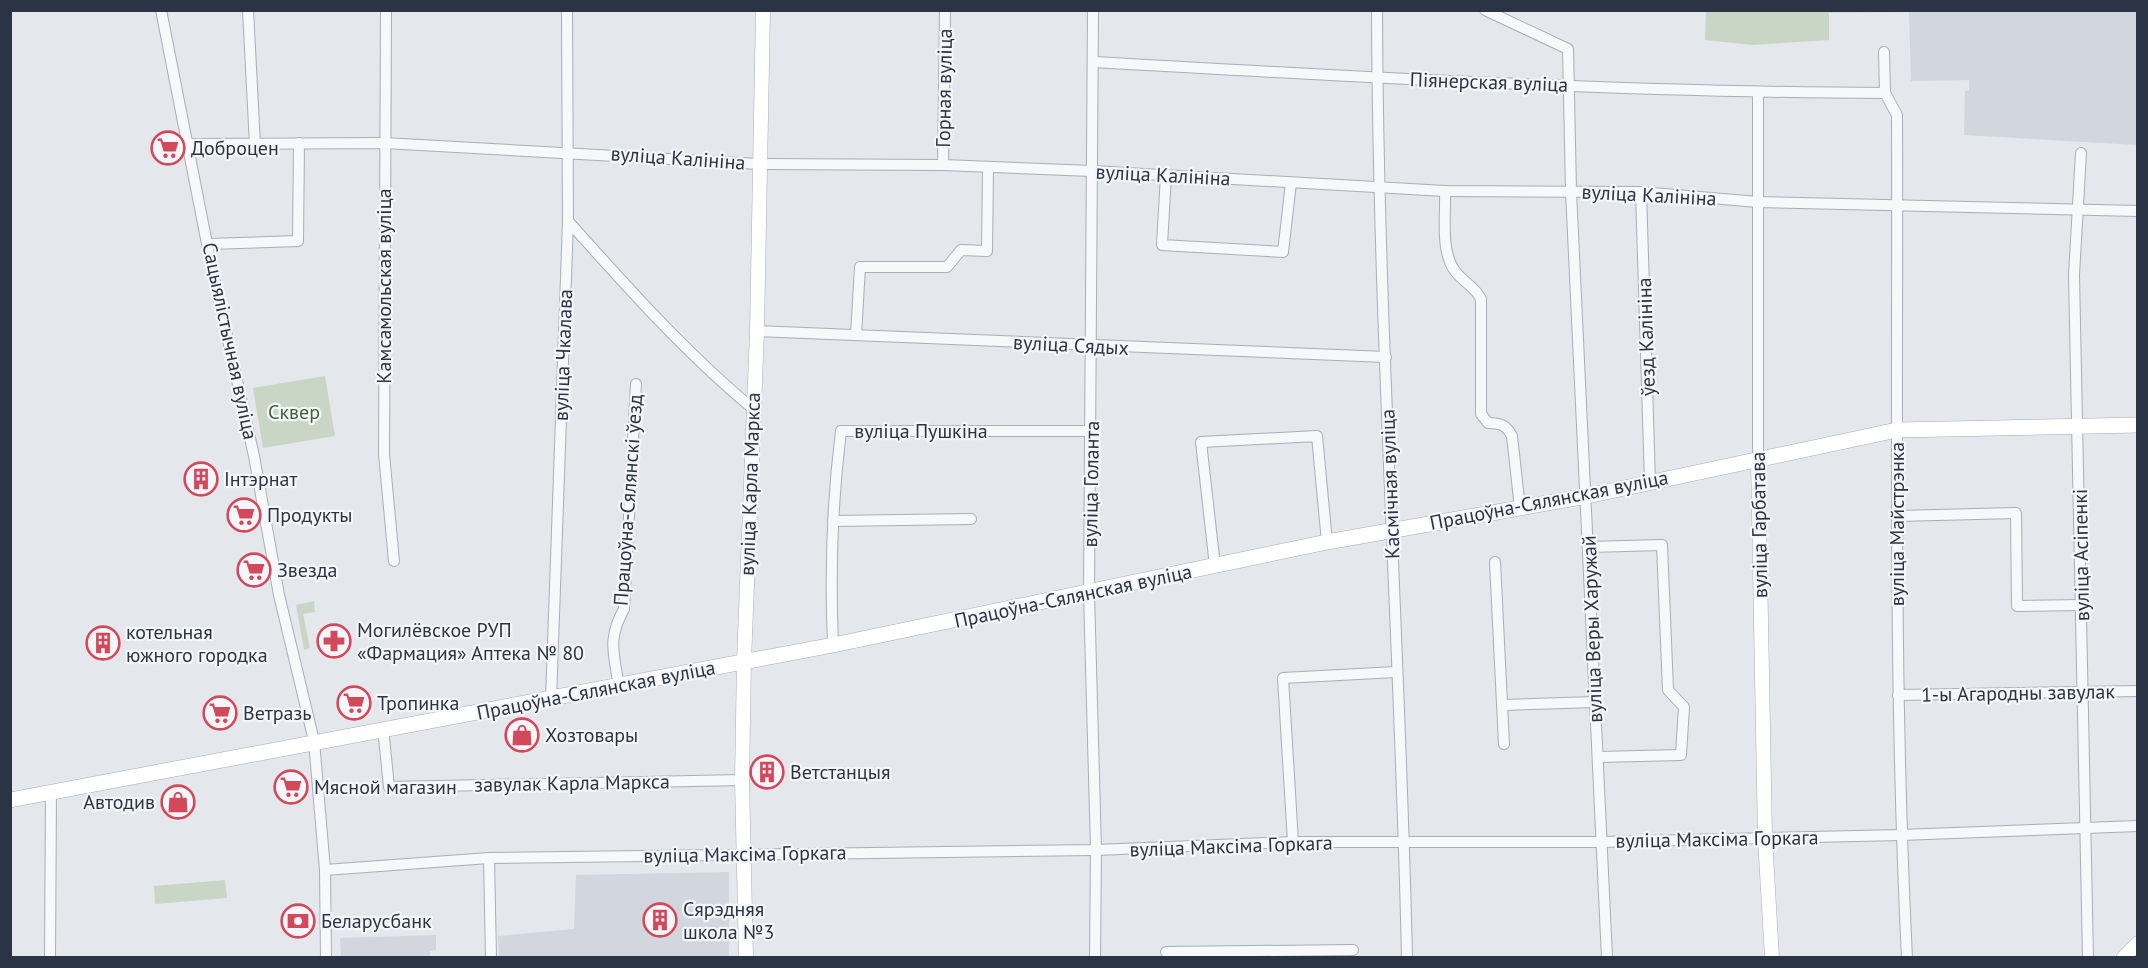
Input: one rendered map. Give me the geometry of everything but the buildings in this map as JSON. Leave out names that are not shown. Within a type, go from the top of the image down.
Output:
[{"type":"main road","name":"Працоўна-Сялянская вуліца","points":[[10,800],[383,728],[619,687],[1089,593],[1327,542],[1587,496],[1896,430],[2138,425]]},
{"type":"street","name":"Сацыялістычная вуліца","points":[[161,10],[208,244],[255,456],[279,595],[314,741],[326,870],[326,957]]},
{"type":"street","points":[[248,10],[255,145]]},
{"type":"street","name":"Камсамольская вуліца","points":[[386,10],[384,454],[394,561]]},
{"type":"street","name":"вуліца Чкалава","points":[[551,700],[568,221],[567,10]]},
{"type":"street","name":"вуліца Карла Маркса","points":[[746,957],[742,780],[744,661],[752,408],[757,331],[763,10]]},
{"type":"street","name":"Горная вуліца","points":[[943,165],[945,10]]},
{"type":"street","name":"вуліца Голанта","points":[[1093,10],[1089,593],[1096,850],[1095,957]]},
{"type":"street","name":"Касмічная вуліца","points":[[1377,10],[1377,78],[1396,672],[1405,842],[1407,957]]},
{"type":"street","name":"вуліца Веры Харужай","points":[[1485,10],[1568,49],[1571,191],[1607,957]]},
{"type":"street","points":[[1884,52],[1885,93]]},
{"type":"street","name":"Піянерская вуліца","points":[[1094,62],[1377,78],[1758,92],[1885,93]]},
{"type":"street","name":"вуліца Гарбатава","points":[[1758,92],[1758,458],[1765,838],[1772,957]]},
{"type":"street","name":"вуліца Майстрэнка","points":[[1885,93],[1897,115],[1898,695],[1901,835],[1907,957]]},
{"type":"street","name":"вуліца Калініна","points":[[189,144],[384,142],[759,164],[943,165],[1445,191],[1641,192],[1758,201],[2138,211]]},
{"type":"street","points":[[208,244],[298,241],[299,143]]},
{"type":"street","name":"вуліца Асіпенкі","points":[[2081,153],[2074,275],[2088,957]]},
{"type":"street","points":[[856,335],[860,267],[948,267],[961,250],[987,251],[988,169]]},
{"type":"street","points":[[1166,175],[1162,245],[1283,252],[1291,183]]},
{"type":"street","points":[[1445,191],[1447,259],[1456,273],[1476,289],[1481,299],[1482,414],[1488,423],[1500,423],[1507,427],[1512,436],[1520,508]]},
{"type":"street","name":"ўезд Калініна","points":[[1641,192],[1650,482]]},
{"type":"street","points":[[568,221],[656,319],[752,408]]},
{"type":"street","name":"вуліца Сядых","points":[[757,331],[1386,357]]},
{"type":"street","name":"Працоўна-Сялянскі ўезд","points":[[619,687],[613,646],[613,628],[624,609],[636,384]]},
{"type":"street","name":"вуліца Пушкіна","points":[[833,645],[834,483],[842,431],[1091,431]]},
{"type":"street","points":[[1215,566],[1201,442],[1317,436],[1327,542]]},
{"type":"street","points":[[1897,516],[2016,513],[2017,606],[2082,605]]},
{"type":"street","points":[[833,521],[971,519]]},
{"type":"street","points":[[1589,547],[1662,545],[1668,690],[1684,707],[1682,754],[1598,757]]},
{"type":"street","points":[[1495,562],[1504,744]]},
{"type":"street","points":[[1293,842],[1283,678],[1396,672]]},
{"type":"street","name":"1-ы Агародны завулак","points":[[1898,695],[2138,691]]},
{"type":"street","points":[[1503,705],[1595,702]]},
{"type":"street","name":"завулак Карла Маркса","points":[[383,728],[389,787],[742,780]]},
{"type":"street","points":[[50,957],[51,792]]},
{"type":"street","name":"вуліца Максіма Горкага","points":[[326,870],[489,858],[1096,850],[1293,842],[1601,842],[1901,835],[2138,826]]},
{"type":"street","points":[[489,858],[491,957]]},
{"type":"street","points":[[2123,957],[2138,943]]},
{"type":"street","points":[[1166,952],[1264,955],[1353,950]]},
{"type":"shaded area","points":[[1829,11],[2137,11],[2137,145],[1964,135],[1965,91],[1969,90],[1969,80],[1911,81],[1909,12],[1829,13]]},
{"type":"shaded area","points":[[729,872],[729,957],[499,957],[498,936],[574,929],[576,875]]},
{"type":"shaded area","points":[[436,935],[436,950],[430,951],[430,957],[341,957],[340,938]]},
{"type":"green space","points":[[1706,11],[1829,11],[1829,40],[1753,45],[1705,40]]},
{"type":"green space","name":"Сквер","points":[[325,376],[335,436],[263,448],[253,388]]},
{"type":"green space","points":[[314,601],[315,612],[303,614],[310,648],[304,650],[296,605]]},
{"type":"green space","points":[[225,880],[227,898],[155,904],[154,886]]},
{"type":"place","name":"Доброцен","points":[[168,148]]},
{"type":"place","name":"Інтэрнат","points":[[201,479]]},
{"type":"place","name":"Продукты","points":[[244,515]]},
{"type":"place","name":"Звезда","points":[[254,570]]},
{"type":"place","name":"Могилёвское РУП «Фармация» Аптека № 80","points":[[334,641]]},
{"type":"place","name":"котельная южного городка","points":[[103,643]]},
{"type":"place","name":"Тропинка","points":[[354,703]]},
{"type":"place","name":"Ветразь","points":[[220,713]]},
{"type":"place","name":"Хозтовары","points":[[522,735]]},
{"type":"place","name":"Ветстанцыя","points":[[767,772]]},
{"type":"place","name":"Мясной магазин","points":[[291,787]]},
{"type":"place","name":"Автодив","points":[[178,802]]},
{"type":"place","name":"Сярэдняя школа №3","points":[[660,920]]},
{"type":"place","name":"Беларусбанк","points":[[298,921]]}]
